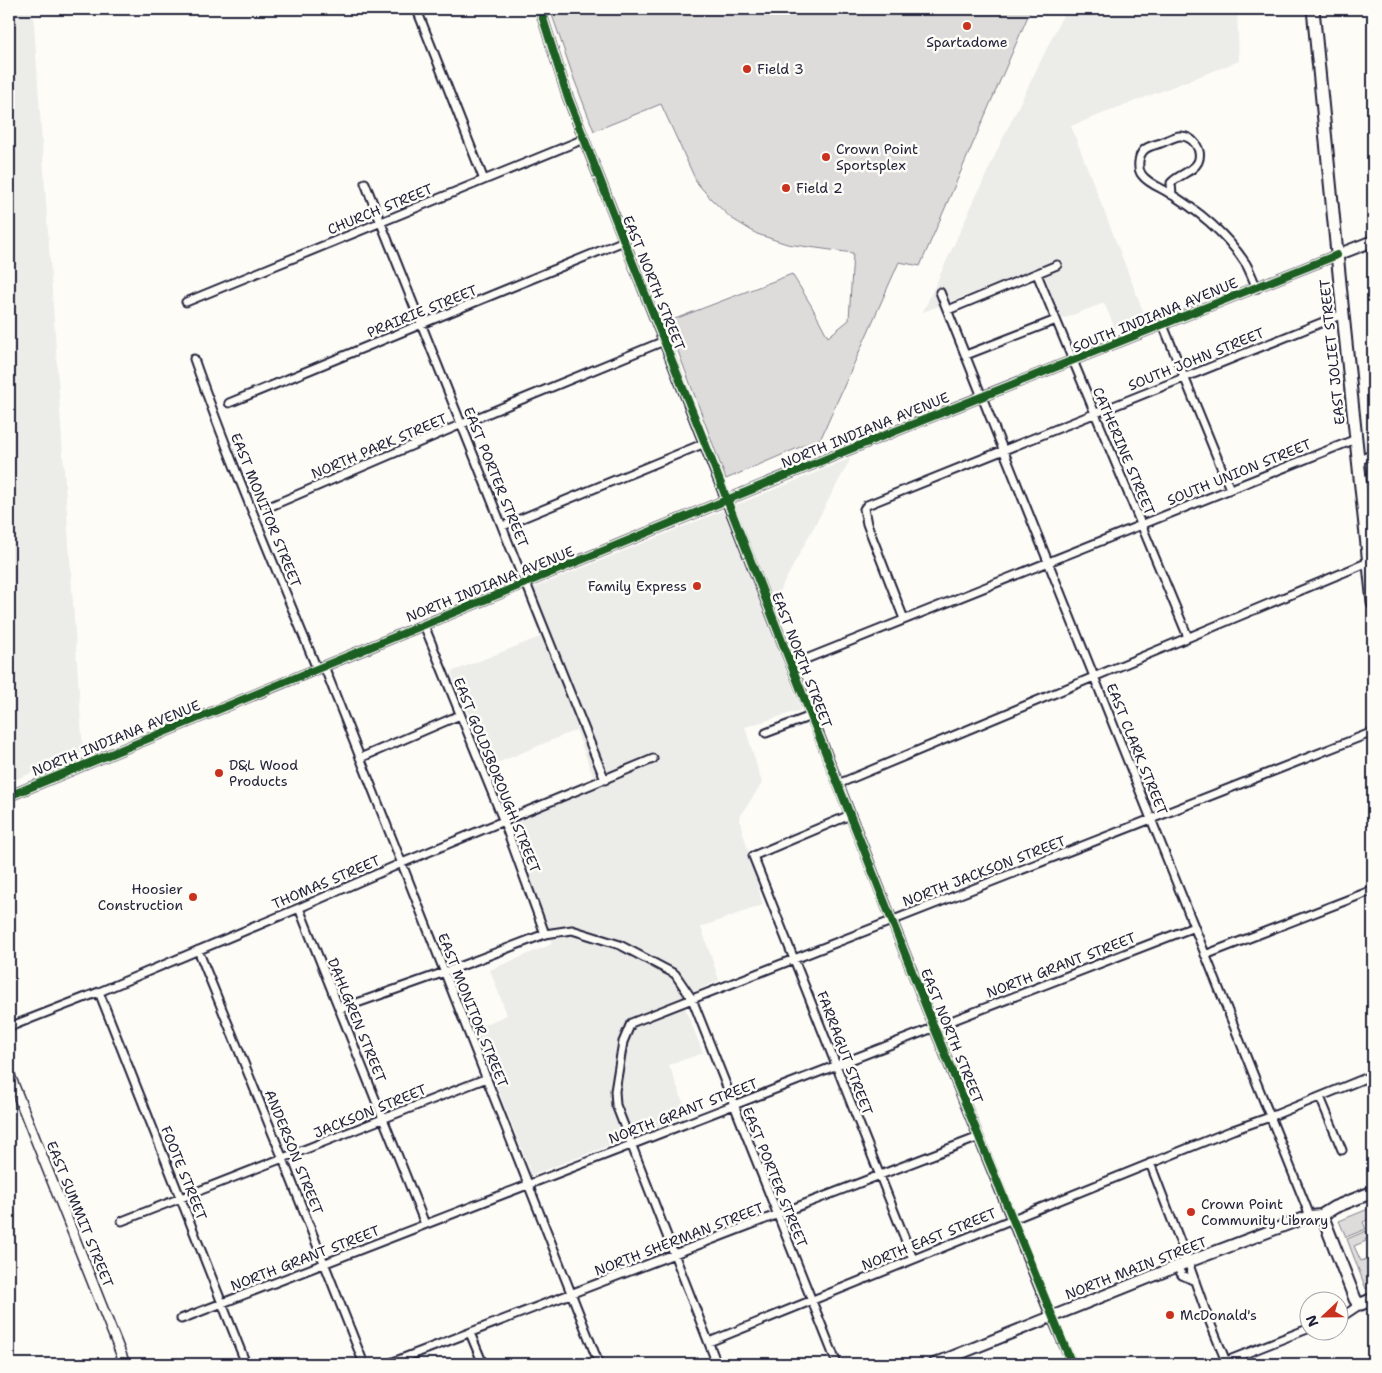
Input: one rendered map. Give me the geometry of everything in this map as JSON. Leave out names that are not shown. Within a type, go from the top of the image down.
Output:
[{"type":"main road","name":"EAST JOLIET STREET","points":[[1313,9],[1358,461],[1371,561],[1373,602]]},
{"type":"main road","name":"SOUTH INDIANA AVENUE","points":[[1338,255],[1373,241]]},
{"type":"main road","points":[[1373,1192],[1335,1207],[1322,1216],[1354,1298],[1361,1304],[1373,1299]]},
{"type":"main road","name":"NORTH MAIN STREET","points":[[934,1364],[1188,1262],[1310,1216],[1322,1216]]},
{"type":"street","name":"EAST NORTH STREET","points":[[540,9],[567,95],[584,139],[934,1028],[1051,1316]]},
{"type":"street","points":[[419,15],[484,180]]},
{"type":"street","points":[[1172,195],[1171,183],[1193,168],[1199,158],[1197,146],[1185,137],[1178,136],[1144,150],[1139,162],[1138,169],[1140,174],[1200,215],[1224,236],[1246,264],[1256,288]]},
{"type":"street","name":"CHURCH STREET","points":[[186,302],[584,139]]},
{"type":"street","name":"EAST PORTER STREET","points":[[365,183],[605,780]]},
{"type":"street","name":"PRAIRIE STREET","points":[[229,403],[624,241]]},
{"type":"street","name":"SOUTH INDIANA AVENUE","points":[[982,397],[1338,255]]},
{"type":"street","points":[[948,310],[1057,265]]},
{"type":"street","name":"CATHERINE STREET","points":[[1037,274],[1188,637]]},
{"type":"street","name":"EAST CLARK STREET","points":[[940,292],[1310,1216]]},
{"type":"street","name":"SOUTH JOHN STREET","points":[[904,619],[867,524],[864,509],[866,505],[1343,314]]},
{"type":"street","points":[[966,355],[1056,320]]},
{"type":"street","points":[[1164,325],[1230,489]]},
{"type":"street","name":"NORTH PARK STREET","points":[[271,506],[462,424],[664,341]]},
{"type":"street","name":"EAST MONITOR STREET","points":[[194,359],[252,513],[360,758],[600,1364]]},
{"type":"street","name":"NORTH INDIANA AVENUE","points":[[9,796],[838,454],[982,397]]},
{"type":"street","name":"SOUTH UNION STREET","points":[[791,665],[1356,438]]},
{"type":"street","points":[[503,526],[705,443]]},
{"type":"street","points":[[1358,461],[1373,454]]},
{"type":"street","points":[[838,784],[1371,561]]},
{"type":"street","name":"EAST GOLDSBOROUGH STREET","points":[[424,625],[504,822],[545,934]]},
{"type":"street","points":[[360,758],[460,715]]},
{"type":"street","points":[[766,733],[811,716]]},
{"type":"street","name":"NORTH JACKSON STREET","points":[[632,1145],[616,1105],[614,1091],[623,1042],[631,1023],[1373,732]]},
{"type":"street","name":"THOMAS STREET","points":[[9,1027],[99,992],[653,759]]},
{"type":"street","name":"FARRAGUT STREET","points":[[850,815],[753,856],[913,1259]]},
{"type":"street","points":[[1205,955],[1373,890]]},
{"type":"street","name":"DAHLGREN STREET","points":[[299,908],[425,1224]]},
{"type":"street","name":"NORTH GRANT STREET","points":[[181,1319],[1194,927]]},
{"type":"street","name":"EAST PORTER STREET","points":[[545,934],[572,930],[620,945],[674,974],[692,999],[837,1364]]},
{"type":"street","points":[[340,1010],[545,934]]},
{"type":"street","name":"ANDERSON STREET","points":[[198,950],[284,1158],[364,1364]]},
{"type":"street","name":"FOOTE STREET","points":[[99,992],[246,1364]]},
{"type":"street","name":"EAST SUMMIT STREET","points":[[9,1074],[125,1364]]},
{"type":"street","name":"NORTH EAST STREET","points":[[708,1342],[1150,1163],[1373,1076]]},
{"type":"street","name":"JACKSON STREET","points":[[122,1221],[486,1078]]},
{"type":"street","points":[[1320,1097],[1342,1150]]},
{"type":"street","name":"NORTH SHERMAN STREET","points":[[388,1364],[979,1137]]},
{"type":"street","points":[[632,1145],[717,1364]]},
{"type":"street","points":[[1150,1163],[1224,1363],[1300,1332]]},
{"type":"street","points":[[1176,1267],[1182,1274],[1195,1281]]},
{"type":"street","points":[[1350,1311],[1361,1304]]},
{"type":"street","points":[[1051,1316],[1072,1364]]},
{"type":"street","points":[[470,1333],[483,1364]]},
{"type":"shaded area","points":[[9,9],[33,9],[83,752],[9,782]]},
{"type":"shaded area","name":"Crown Point Sportsplex","points":[[550,9],[1031,9],[920,266],[899,262],[821,438],[726,479],[667,322],[792,274],[828,337],[849,320],[853,253],[787,244],[757,234],[731,218],[697,183],[661,104],[594,131]]},
{"type":"shaded area","points":[[1066,9],[1237,9],[1239,61],[1071,126],[1145,316],[1115,328],[1104,303],[1062,319],[1041,267],[923,312],[1002,140]]},
{"type":"shaded area","points":[[851,458],[766,616],[801,710],[745,727],[762,783],[739,818],[763,905],[701,927],[719,980],[681,998],[703,1053],[669,1065],[688,1115],[532,1175],[474,1029],[507,1015],[490,970],[552,944],[510,823],[597,787],[576,730],[490,766],[451,672],[540,637],[524,592]]},
{"type":"shaded area","points":[[1373,1207],[1373,1217],[1363,1222],[1366,1229],[1346,1237],[1339,1221]]},
{"type":"shaded area","points":[[1366,1231],[1368,1238],[1365,1239],[1366,1241],[1354,1246],[1361,1261],[1372,1257],[1373,1259],[1373,1286],[1366,1289],[1347,1239]]},
{"type":"cycle path","points":[[540,9],[567,95],[624,241],[934,1027],[1072,1364]]},
{"type":"cycle path","points":[[9,796],[838,454],[1337,255]]},
{"type":"place","name":"Spartadome","points":[[967,26]]},
{"type":"place","name":"Field 3","points":[[747,69]]},
{"type":"place","name":"Crown Point Sportsplex","points":[[826,157]]},
{"type":"place","name":"Field 2","points":[[786,188]]},
{"type":"place","name":"Family Express","points":[[697,586]]},
{"type":"place","name":"D&L Wood Products","points":[[219,773]]},
{"type":"place","name":"Hoosier Construction","points":[[193,897]]},
{"type":"place","name":"Crown Point Community Library","points":[[1191,1212]]},
{"type":"place","name":"McDonald's","points":[[1170,1315]]}]
